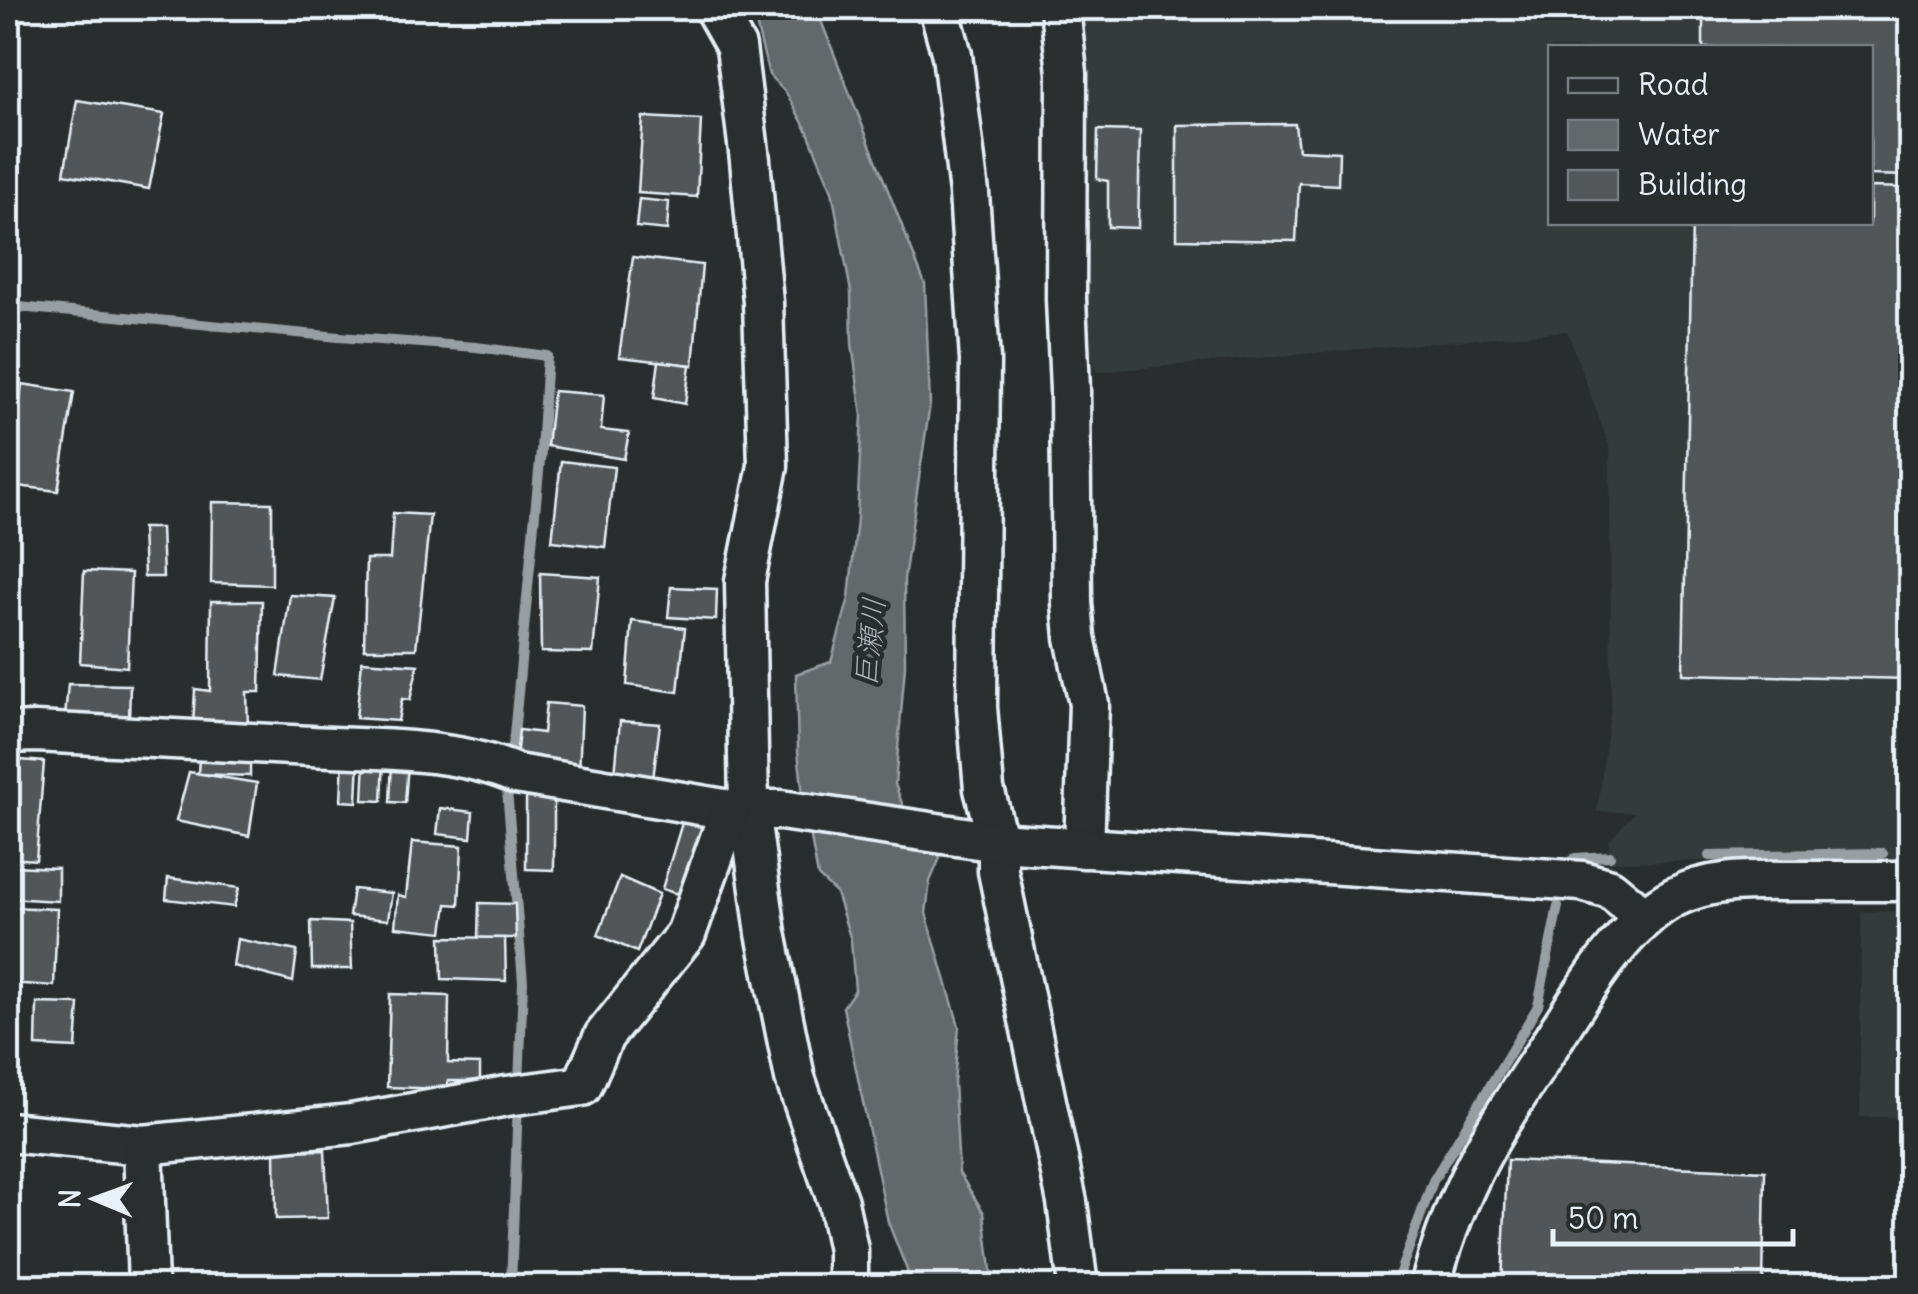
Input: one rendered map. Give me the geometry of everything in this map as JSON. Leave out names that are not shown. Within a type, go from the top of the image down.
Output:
[{"type":"street","points":[[714,8],[736,47],[763,302],[768,466],[745,581],[753,810],[766,933],[796,1078],[838,1202],[848,1250],[848,1286]]},
{"type":"street","points":[[940,8],[952,56],[969,193],[980,360],[977,707],[984,790],[1067,1202],[1078,1286]]},
{"type":"street","points":[[1060,8],[1067,72],[1066,298],[1072,603],[1089,704],[1084,848]]},
{"type":"street","points":[[8,733],[463,757],[507,770],[753,810],[992,841],[1582,881],[1610,890],[1645,918]]},
{"type":"street","points":[[8,1132],[144,1145],[352,1124],[582,1086],[604,1036],[686,934],[753,810]]},
{"type":"street","points":[[1430,1286],[1466,1185],[1495,1128],[1582,994],[1645,918],[1675,897],[1712,884],[1910,880]]},
{"type":"street","points":[[144,1145],[148,1286]]},
{"type":"shaded area","points":[[1072,8],[1910,8],[1910,859],[1609,862],[1609,841],[1635,812],[1597,812],[1611,707],[1610,448],[1567,331],[1097,372],[1081,324]]},
{"type":"shaded area","points":[[1910,911],[1910,1117],[1860,1117],[1861,912]]},
{"type":"water","name":"巨瀬川","points":[[752,8],[816,8],[925,284],[930,404],[904,579],[905,666],[895,784],[904,809],[940,858],[930,881],[926,913],[959,1026],[954,1082],[959,1173],[984,1213],[993,1286],[909,1286],[907,1270],[888,1222],[843,1007],[855,990],[851,940],[836,893],[818,876],[798,751],[796,674],[831,662],[849,598],[862,415],[852,344],[851,292],[832,191],[808,132],[786,93],[769,75]]},
{"type":"building","points":[[1703,8],[1910,8],[1910,176],[1873,175],[1873,45],[1703,45]]},
{"type":"building","points":[[77,100],[164,114],[149,189],[64,174]]},
{"type":"building","points":[[643,117],[701,120],[697,197],[638,193]]},
{"type":"building","points":[[1295,124],[1298,150],[1339,152],[1338,185],[1299,183],[1296,241],[1177,239],[1177,125]]},
{"type":"building","points":[[1098,130],[1140,131],[1138,228],[1108,227],[1108,181],[1097,179]]},
{"type":"building","points":[[1873,187],[1910,188],[1910,679],[1683,674],[1692,225],[1873,225]]},
{"type":"building","points":[[639,199],[669,202],[667,230],[636,227]]},
{"type":"building","points":[[633,257],[702,265],[693,365],[619,357]]},
{"type":"building","points":[[659,361],[690,365],[685,404],[654,398]]},
{"type":"building","points":[[22,384],[74,392],[58,491],[9,485]]},
{"type":"building","points":[[553,391],[604,395],[601,430],[629,433],[624,459],[547,446]]},
{"type":"building","points":[[561,461],[614,467],[605,547],[552,541]]},
{"type":"building","points":[[212,502],[272,503],[272,585],[211,583]]},
{"type":"building","points":[[393,513],[430,515],[416,649],[364,649],[366,559],[390,559]]},
{"type":"building","points":[[142,528],[161,528],[163,577],[144,577]]},
{"type":"building","points":[[84,571],[131,573],[127,667],[80,663]]},
{"type":"building","points":[[540,573],[600,577],[593,653],[541,652]]},
{"type":"building","points":[[671,587],[717,589],[716,620],[668,617]]},
{"type":"building","points":[[290,595],[335,598],[320,680],[278,676]]},
{"type":"building","points":[[211,601],[262,601],[260,692],[247,692],[248,729],[193,726],[195,689],[210,691]]},
{"type":"building","points":[[632,621],[685,628],[678,692],[627,685]]},
{"type":"building","points":[[362,661],[418,665],[410,700],[402,699],[398,721],[356,718]]},
{"type":"building","points":[[68,684],[130,685],[129,721],[65,717]]},
{"type":"building","points":[[546,703],[582,706],[579,775],[515,768],[519,730],[543,733]]},
{"type":"building","points":[[620,721],[660,724],[653,779],[615,774]]},
{"type":"building","points":[[200,741],[250,743],[250,776],[198,774]]},
{"type":"building","points":[[343,758],[359,758],[357,802],[341,801]]},
{"type":"building","points":[[8,759],[44,762],[36,860],[8,858]]},
{"type":"building","points":[[365,760],[384,760],[382,801],[363,800]]},
{"type":"building","points":[[392,762],[408,763],[405,803],[390,802]]},
{"type":"building","points":[[189,772],[257,783],[249,836],[176,821]]},
{"type":"building","points":[[526,796],[554,798],[554,870],[526,869]]},
{"type":"building","points":[[440,808],[473,812],[471,838],[437,834]]},
{"type":"building","points":[[685,813],[720,824],[693,899],[662,889]]},
{"type":"building","points":[[412,842],[462,846],[459,905],[447,904],[443,932],[395,927],[398,895],[406,897]]},
{"type":"building","points":[[8,858],[11,866],[58,868],[58,901],[8,898]]},
{"type":"building","points":[[620,877],[659,894],[637,952],[598,935]]},
{"type":"building","points":[[168,878],[239,888],[234,907],[166,899]]},
{"type":"building","points":[[353,889],[392,893],[388,920],[349,916]]},
{"type":"building","points":[[479,903],[515,904],[516,938],[478,938]]},
{"type":"building","points":[[9,907],[57,909],[54,986],[8,983]]},
{"type":"building","points":[[311,921],[350,923],[352,969],[312,969]]},
{"type":"building","points":[[441,937],[505,938],[506,981],[442,979]]},
{"type":"building","points":[[237,939],[297,951],[293,982],[233,966]]},
{"type":"building","points":[[390,994],[449,996],[448,1063],[480,1064],[480,1081],[448,1081],[448,1089],[387,1087]]},
{"type":"building","points":[[37,1003],[79,1004],[76,1048],[36,1046]]},
{"type":"building","points":[[325,1150],[328,1218],[276,1219],[275,1151]]},
{"type":"building","points":[[1507,1160],[1765,1171],[1763,1286],[1502,1286]]},
{"type":"building","points":[[284,1279],[315,1280],[315,1286],[283,1286]]},
{"type":"waterway","points":[[8,306],[547,356],[509,761]]},
{"type":"waterway","points":[[506,778],[523,982],[519,1085]]},
{"type":"waterway","points":[[1709,856],[1883,853]]},
{"type":"waterway","points":[[1566,865],[1575,858],[1610,856]]},
{"type":"waterway","points":[[1395,1286],[1433,1181],[1538,1006],[1558,906]]},
{"type":"waterway","points":[[511,1286],[518,1102]]}]
